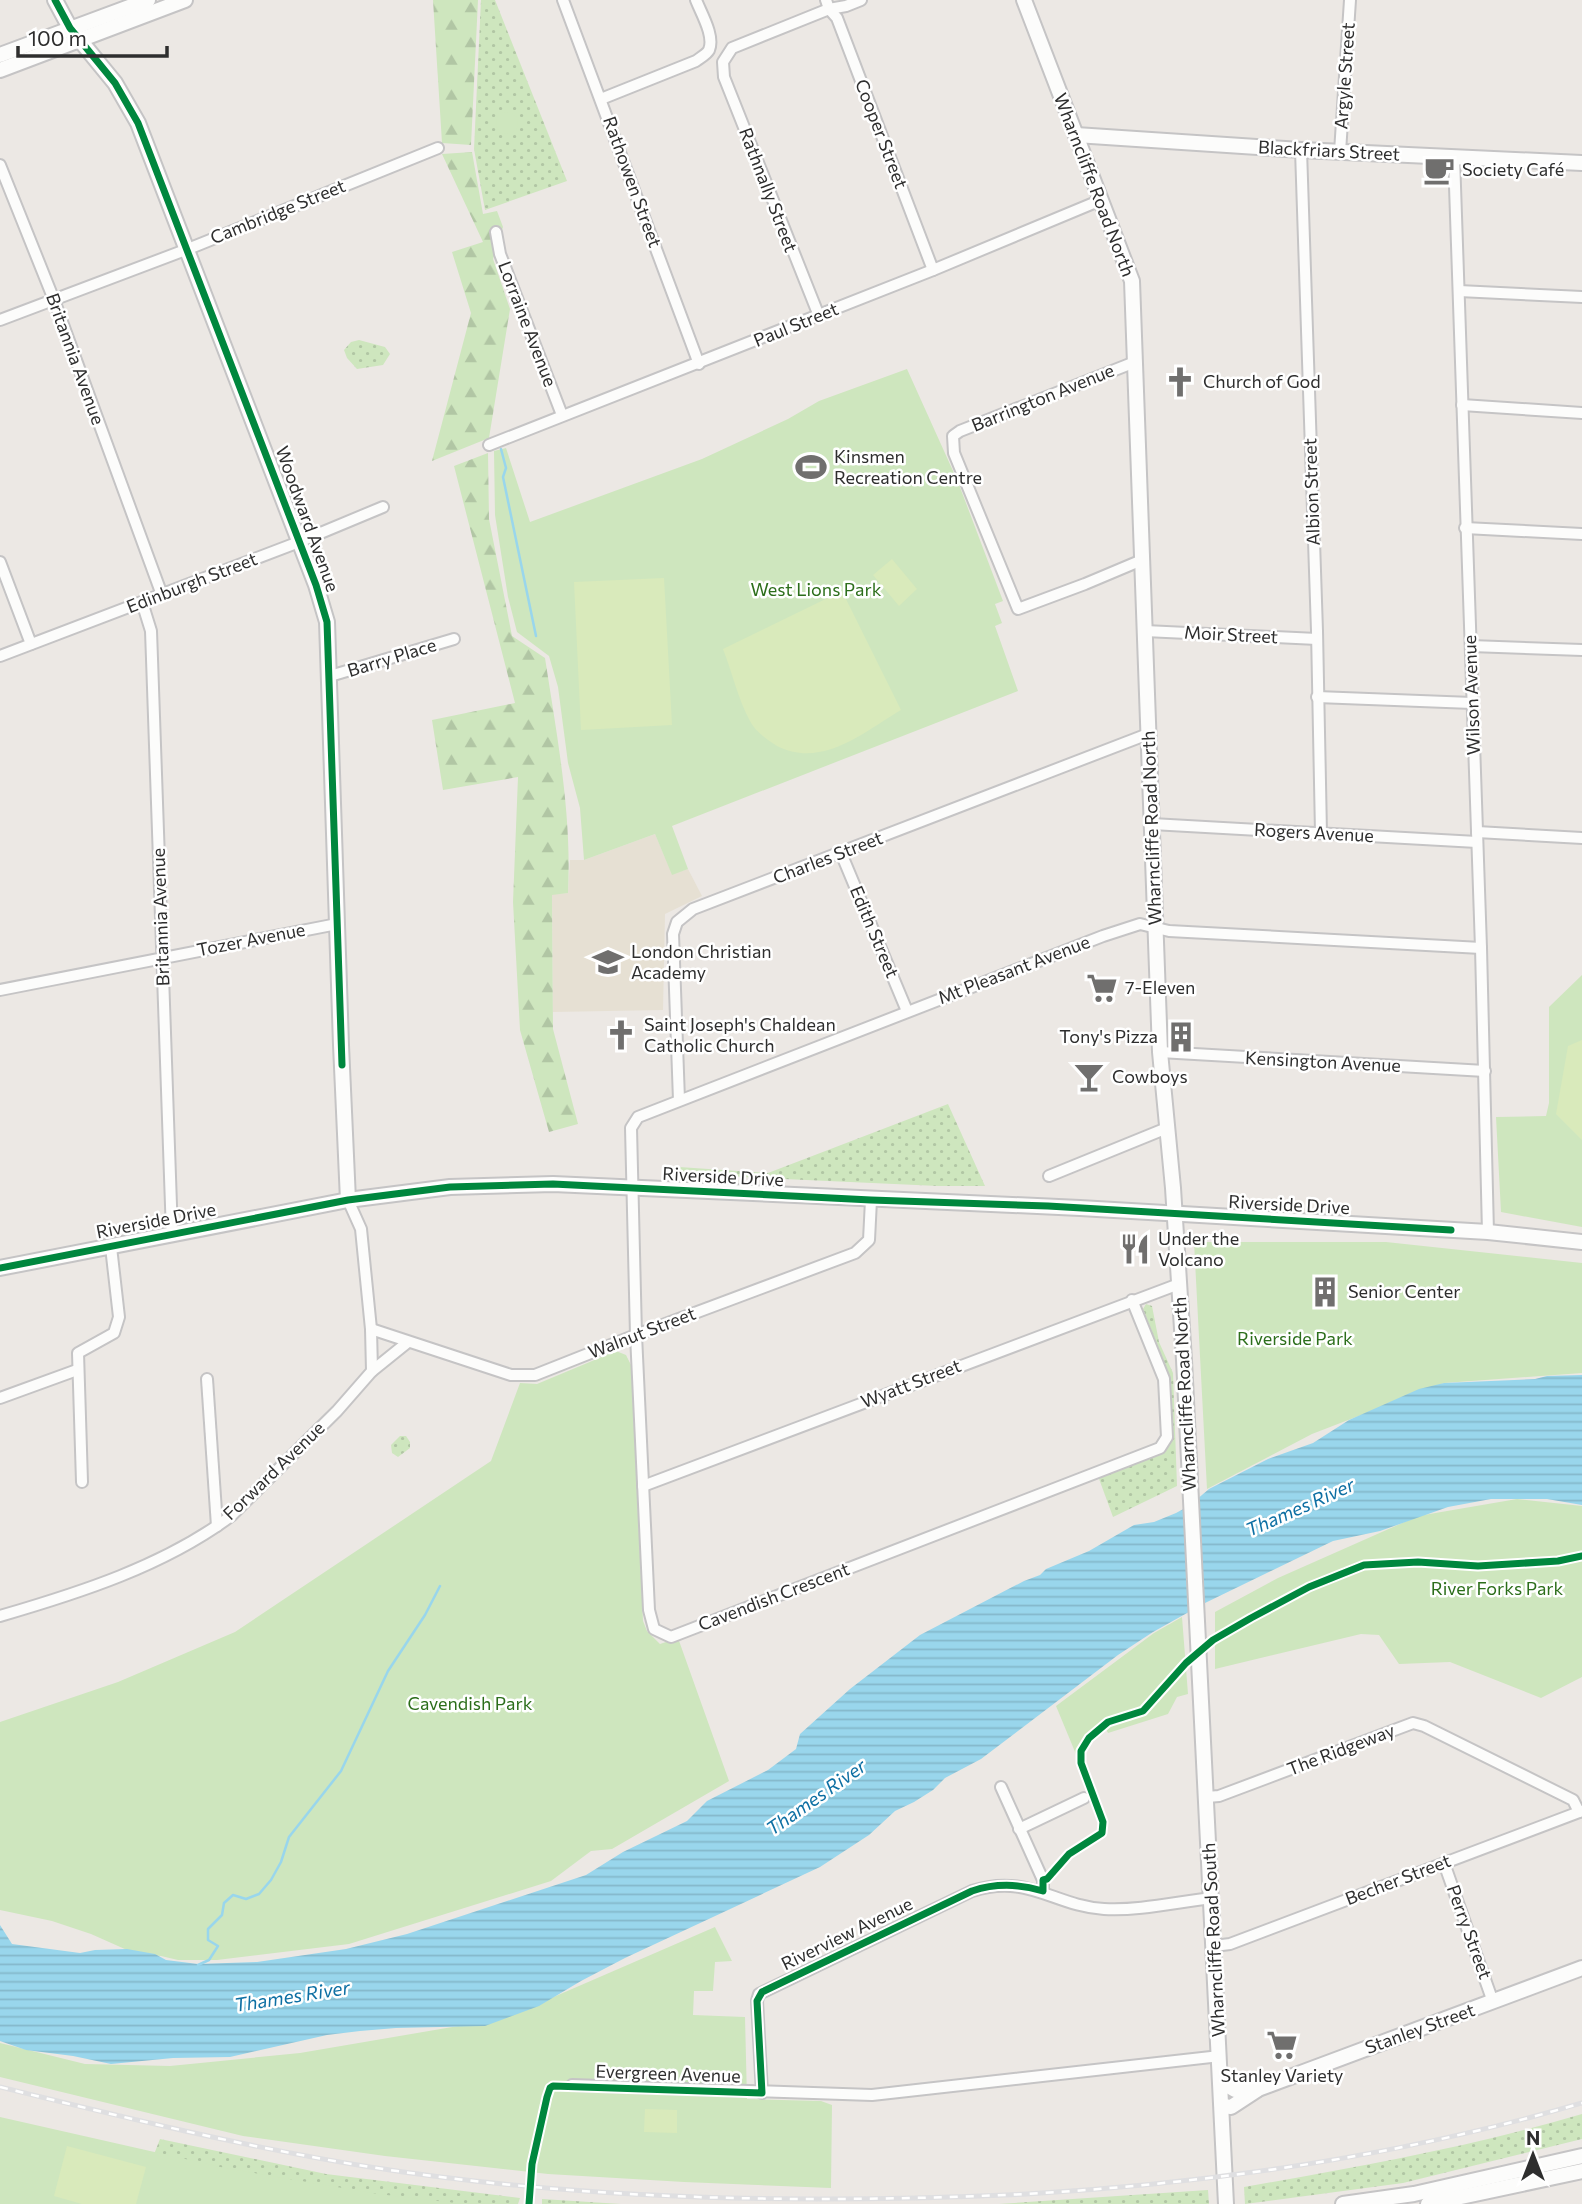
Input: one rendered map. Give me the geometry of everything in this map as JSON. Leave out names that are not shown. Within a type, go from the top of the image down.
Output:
[{"type":"main road","name":"Woodward Avenue","points":[[55,0],[75,34],[115,83],[138,123],[316,585],[327,622],[348,1200]]},
{"type":"main road","points":[[0,70],[148,0]]},
{"type":"main road","points":[[0,55],[185,0]]},
{"type":"main road","name":"Wharncliffe Road North","points":[[1024,0],[1132,281],[1160,1052],[1179,1284],[1201,1675]]},
{"type":"main road","name":"Blackfriars Street","points":[[1076,135],[1301,150],[1582,163]]},
{"type":"main road","name":"Riverside Drive","points":[[0,1268],[348,1200],[450,1187],[553,1184],[1048,1206],[1488,1232],[1582,1242]]},
{"type":"main road","name":"Wharncliffe Road South","points":[[1201,1675],[1227,2204]]},
{"type":"main road","name":"Stanley Street","points":[[1223,2106],[1231,2107],[1258,2089],[1582,1968]]},
{"type":"main road","name":"Stanley Street","points":[[1221,2082],[1235,2090],[1258,2089]]},
{"type":"main road","points":[[1343,2204],[1414,2194],[1582,2156]]},
{"type":"main road","points":[[1428,2204],[1582,2171]]},
{"type":"street","name":"Rathowen Street","points":[[563,0],[698,364]]},
{"type":"street","points":[[601,99],[696,61],[708,51],[711,42],[696,0]]},
{"type":"street","points":[[827,4],[846,6],[862,0]]},
{"type":"street","name":"Argyle Street","points":[[1340,152],[1350,0]]},
{"type":"street","name":"Rathnally Street","points":[[819,316],[724,77],[723,62],[732,48],[827,4]]},
{"type":"street","name":"Cooper Street","points":[[827,4],[837,18],[933,270]]},
{"type":"street","name":"Cambridge Street","points":[[0,320],[188,249],[438,148]]},
{"type":"street","name":"Albion Street","points":[[1301,150],[1321,833]]},
{"type":"street","name":"Wilson Avenue","points":[[1454,157],[1488,1232]]},
{"type":"street","name":"Britannia Avenue","points":[[0,165],[54,300],[162,595]]},
{"type":"street","name":"Paul Street","points":[[489,445],[819,316],[1101,200]]},
{"type":"street","name":"Lorraine Avenue","points":[[496,232],[500,254],[562,415]]},
{"type":"street","points":[[1459,291],[1582,297]]},
{"type":"street","name":"Barrington Avenue","points":[[1135,362],[953,436],[954,453],[1017,608],[1142,560]]},
{"type":"street","points":[[1462,405],[1582,413]]},
{"type":"street","name":"Edinburgh Street","points":[[0,656],[299,542],[383,507]]},
{"type":"street","points":[[1465,528],[1582,534]]},
{"type":"street","points":[[0,562],[31,645]]},
{"type":"street","name":"Britannia Avenue","points":[[142,602],[151,631],[152,645],[172,1234]]},
{"type":"street","name":"Moir Street","points":[[1145,631],[1317,639]]},
{"type":"street","name":"Barry Place","points":[[330,676],[454,639]]},
{"type":"street","points":[[1471,646],[1582,650]]},
{"type":"street","points":[[1317,697],[1472,703]]},
{"type":"street","name":"Charles Street","points":[[679,1100],[673,934],[677,922],[693,909],[1149,734]]},
{"type":"street","name":"Rogers Avenue","points":[[1152,824],[1321,833],[1582,838]]},
{"type":"street","name":"Edith Street","points":[[841,853],[907,1011]]},
{"type":"street","name":"Tozer Avenue","points":[[0,989],[337,924]]},
{"type":"street","name":"Mt Pleasant Avenue","points":[[631,1188],[631,1128],[638,1117],[907,1011],[1140,924],[1169,930],[1481,948]]},
{"type":"street","name":"Kensington Avenue","points":[[1160,1052],[1485,1071]]},
{"type":"street","points":[[1049,1177],[1167,1128]]},
{"type":"street","name":"Cavendish Crescent","points":[[631,1188],[649,1610],[654,1629],[671,1637],[1160,1448],[1167,1437],[1164,1379],[1132,1300]]},
{"type":"street","points":[[348,1200],[361,1229],[371,1329],[372,1371]]},
{"type":"street","name":"Walnut Street","points":[[371,1329],[511,1375],[536,1376],[636,1335],[855,1253],[869,1240],[871,1200]]},
{"type":"street","points":[[82,1482],[78,1353],[114,1333],[118,1317],[111,1247]]},
{"type":"street","name":"Wyatt Street","points":[[643,1486],[1179,1284]]},
{"type":"street","name":"Forward Avenue","points":[[0,1616],[65,1597],[138,1567],[217,1526],[231,1516],[337,1411],[372,1371],[408,1342]]},
{"type":"street","points":[[0,1398],[77,1370]]},
{"type":"street","points":[[207,1379],[217,1526]]},
{"type":"street","name":"The Ridgeway","points":[[1207,1797],[1219,1796],[1413,1723],[1573,1800],[1581,1811]]},
{"type":"street","points":[[1001,1787],[1043,1880],[1043,1891]]},
{"type":"street","points":[[1019,1829],[1084,1798]]},
{"type":"street","name":"Becher Street","points":[[1214,1946],[1230,1944],[1581,1811]]},
{"type":"street","name":"Perry Street","points":[[1444,1863],[1493,2002]]},
{"type":"street","name":"Riverview Avenue","points":[[762,2093],[757,2001],[762,1992],[972,1891],[999,1885],[1030,1887],[1076,1904],[1101,1909],[1212,1898]]},
{"type":"street","name":"Evergreen Avenue","points":[[572,2085],[872,2095],[1220,2056]]},
{"type":"shaded area","name":"London Christian Academy","points":[[655,834],[672,874],[688,869],[702,896],[665,914],[663,1010],[553,1012],[552,894],[568,893],[570,860],[584,860]]},
{"type":"green space","points":[[433,0],[478,0],[471,145],[442,143]]},
{"type":"green space","points":[[481,0],[495,0],[567,181],[485,210],[474,149]]},
{"type":"green space","points":[[507,112],[515,115],[518,123],[515,131],[507,134],[499,131],[496,123],[499,115]]},
{"type":"green space","points":[[472,152],[483,214],[497,211],[503,227],[493,259],[510,309],[489,438],[432,461],[471,313],[452,252],[483,242],[442,154]]},
{"type":"green space","points":[[359,340],[385,347],[390,354],[383,365],[357,369],[344,350],[351,342]]},
{"type":"green space","name":"West Lions Park","points":[[907,369],[958,482],[1003,601],[995,604],[1002,623],[995,626],[1018,691],[672,826],[688,869],[672,875],[655,834],[584,860],[580,808],[568,763],[558,687],[549,656],[517,632],[508,597],[495,515],[494,451],[506,448],[530,522],[702,459],[788,419],[819,401]]},
{"type":"green space","points":[[488,453],[489,519],[512,636],[545,658],[566,804],[568,893],[552,895],[553,1029],[578,1124],[549,1132],[520,1030],[513,902],[518,777],[443,790],[432,720],[515,703],[454,466]]},
{"type":"green space","points":[[892,559],[917,589],[899,606],[873,575]]},
{"type":"green space","points":[[664,578],[672,725],[581,730],[574,582]]},
{"type":"green space","points":[[842,591],[901,710],[857,737],[826,751],[794,752],[777,746],[762,735],[750,721],[723,649]]},
{"type":"green space","points":[[1582,975],[1582,1227],[1501,1212],[1496,1117],[1546,1116],[1549,1103],[1549,1007]]},
{"type":"green space","points":[[1582,1040],[1582,1140],[1556,1114],[1568,1046]]},
{"type":"green space","points":[[948,1104],[985,1186],[678,1174],[679,1167],[768,1173]]},
{"type":"green space","name":"Riverside Park","points":[[1194,1242],[1386,1242],[1582,1263],[1582,1373],[1444,1383],[1312,1434],[1207,1489]]},
{"type":"green space","points":[[1146,1304],[1152,1306],[1159,1342],[1173,1373],[1177,1486],[1113,1517],[1098,1476],[1164,1452],[1172,1441],[1170,1377],[1143,1309]]},
{"type":"green space","name":"Cavendish Park","points":[[616,1351],[626,1355],[631,1365],[643,1621],[647,1631],[660,1644],[678,1638],[729,1781],[612,1849],[591,1851],[551,1881],[349,1944],[217,1960],[178,1960],[136,1954],[91,1934],[52,1921],[0,1910],[0,1722],[118,1682],[235,1632],[491,1461],[520,1383],[537,1384]]},
{"type":"green space","points":[[400,1436],[406,1436],[410,1448],[398,1457],[392,1453],[391,1445]]},
{"type":"green space","name":"River Forks Park","points":[[1517,1499],[1582,1506],[1582,1677],[1541,1698],[1450,1662],[1399,1664],[1379,1635],[1361,1634],[1215,1669],[1215,1612],[1278,1578],[1418,1516]]},
{"type":"green space","points":[[1182,1617],[1188,1694],[1177,1697],[1168,1714],[1108,1733],[1102,1721],[1078,1759],[1056,1706],[1154,1633]]},
{"type":"green space","points":[[715,1927],[732,1961],[715,1962],[713,1991],[694,1991],[693,2015],[745,2017],[747,2099],[821,2101],[832,2105],[831,2188],[548,2174],[385,2156],[243,2136],[0,2077],[0,2043],[85,2064],[170,2066],[300,2053],[505,2018]]},
{"type":"green space","points":[[645,2109],[677,2110],[677,2133],[644,2132]]},
{"type":"green space","points":[[1582,2114],[1582,2139],[1403,2183],[1245,2204],[1244,2187],[1456,2146]]},
{"type":"green space","points":[[0,2117],[225,2168],[378,2194],[464,2204],[0,2204]]},
{"type":"green space","points":[[160,2139],[326,2174],[520,2198],[518,2204],[277,2204],[151,2162]]},
{"type":"green space","points":[[67,2146],[146,2167],[136,2204],[82,2204],[54,2196]]},
{"type":"green space","points":[[1208,2190],[1209,2204],[999,2204]]},
{"type":"green space","points":[[542,2199],[621,2204],[542,2204]]},
{"type":"water","name":"Thames River","points":[[1582,1375],[1582,1505],[1547,1499],[1491,1499],[1448,1507],[1380,1531],[1333,1541],[1205,1603],[1153,1632],[1118,1655],[981,1759],[945,1778],[933,1790],[895,1811],[869,1835],[820,1867],[625,1958],[539,2006],[485,2026],[396,2028],[327,2035],[230,2057],[173,2058],[111,2064],[26,2050],[0,2041],[0,1925],[12,1944],[80,1953],[127,1949],[155,1954],[166,1960],[198,1964],[257,1962],[346,1949],[407,1934],[586,1875],[623,1852],[687,1821],[707,1801],[768,1770],[796,1749],[800,1734],[850,1689],[920,1635],[1040,1575],[1046,1569],[1089,1551],[1134,1525],[1154,1522],[1176,1513],[1209,1489],[1268,1459],[1313,1443],[1349,1420],[1419,1389],[1444,1383]]},
{"type":"waterway","points":[[501,449],[506,468],[503,477],[536,636]]},
{"type":"waterway","points":[[198,1965],[209,1960],[218,1946],[208,1940],[208,1929],[222,1915],[224,1903],[233,1895],[246,1899],[259,1894],[281,1862],[289,1837],[341,1771],[388,1671],[425,1615],[440,1586]]},
{"type":"railway","points":[[0,2087],[230,2141],[370,2167],[533,2187],[780,2199],[1027,2194],[1168,2183],[1376,2152],[1514,2122],[1582,2103]]},
{"type":"cycle path","points":[[55,0],[70,28],[115,83],[138,123],[316,585],[327,622],[342,1065]]},
{"type":"cycle path","points":[[0,1268],[348,1200],[450,1187],[553,1184],[1048,1206],[1451,1230]]},
{"type":"cycle path","points":[[529,2204],[532,2164],[547,2097],[553,2086],[762,2093],[757,2001],[762,1992],[972,1891],[1008,1885],[1043,1891],[1043,1880],[1047,1879],[1069,1854],[1102,1833],[1103,1822],[1081,1763],[1081,1751],[1089,1738],[1108,1722],[1143,1711],[1186,1663],[1213,1640],[1309,1587],[1364,1565],[1418,1562],[1478,1566],[1558,1561],[1582,1556]]},
{"type":"place","name":"Society Café","points":[[1439,170]]},
{"type":"place","name":"Church of God","points":[[1180,382]]},
{"type":"place","name":"Kinsmen Recreation Centre","points":[[811,467]]},
{"type":"place","name":"London Christian Academy","points":[[608,962]]},
{"type":"place","name":"7-Eleven","points":[[1102,988]]},
{"type":"place","name":"Saint Joseph's Chaldean Catholic Church","points":[[621,1035]]},
{"type":"place","name":"Tony's Pizza","points":[[1181,1037]]},
{"type":"place","name":"Cowboys","points":[[1089,1077]]},
{"type":"place","name":"Under the Volcano","points":[[1135,1249]]},
{"type":"place","name":"Senior Center","points":[[1325,1292]]},
{"type":"place","name":"Stanley Variety","points":[[1282,2045]]}]
